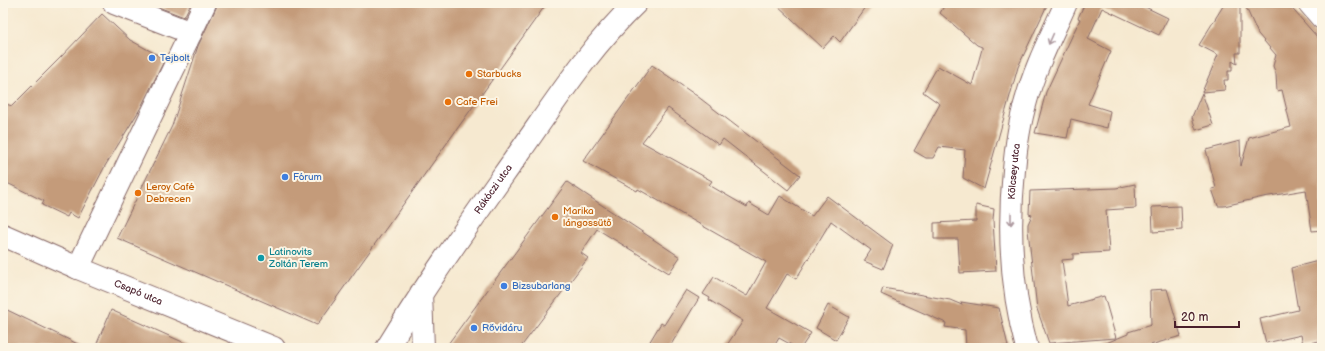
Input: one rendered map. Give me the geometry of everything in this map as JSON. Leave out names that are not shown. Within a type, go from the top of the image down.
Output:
[{"type":"street","points":[[114,3],[191,33]]},
{"type":"street","points":[[78,268],[205,3]]},
{"type":"street","name":"Kölcsey utca","points":[[1027,348],[1018,311],[1012,263],[1011,214],[1016,150],[1022,115],[1032,81],[1066,3]]},
{"type":"street","points":[[1309,3],[1322,18]]},
{"type":"street","name":"Rákóczi utca","points":[[387,348],[421,293],[554,103],[606,34],[631,4]]},
{"type":"street","name":"Csapó utca","points":[[3,235],[78,268],[274,348]]},
{"type":"street","points":[[421,293],[423,348]]},
{"type":"building","points":[[148,3],[191,3],[184,17]]},
{"type":"building","name":"Fórum","points":[[217,3],[547,3],[317,325],[117,238],[172,126],[198,46]]},
{"type":"building","points":[[775,3],[868,3],[840,42],[834,36],[823,48]]},
{"type":"building","points":[[946,3],[1048,3],[1018,67],[984,189],[963,178],[965,150],[939,147],[933,158],[926,158],[914,151],[940,104],[923,92],[938,66],[972,85],[982,49],[982,47],[977,45],[940,13]]},
{"type":"building","points":[[1085,3],[1137,3],[1168,18],[1159,35],[1102,8],[1088,39],[1111,51],[1088,104],[1110,111],[1107,128],[1071,119],[1067,138],[1035,133],[1046,92],[1080,19],[1078,18]]},
{"type":"building","points":[[1225,3],[1240,3],[1240,53],[1236,53],[1237,64],[1232,61],[1232,71],[1228,71],[1228,80],[1224,80],[1225,90],[1202,92],[1218,55],[1199,45]]},
{"type":"building","points":[[1244,3],[1287,3],[1319,39],[1322,62],[1322,230],[1312,231],[1306,190],[1218,206],[1212,189],[1216,188],[1206,150],[1240,141],[1241,166],[1249,138],[1291,127],[1282,90],[1277,91],[1276,74],[1273,66],[1276,55],[1258,34]]},
{"type":"building","points":[[102,14],[130,40],[165,59],[140,109],[105,166],[78,218],[69,213],[67,217],[42,205],[44,201],[3,181],[3,103],[12,106]]},
{"type":"building","points":[[652,65],[697,96],[800,175],[788,190],[723,139],[719,145],[668,108],[642,142],[712,181],[709,185],[747,207],[749,203],[769,215],[780,196],[812,216],[827,196],[893,245],[883,269],[864,261],[871,250],[831,221],[796,279],[787,274],[767,308],[811,333],[801,348],[797,348],[779,338],[773,348],[725,348],[743,321],[709,300],[710,298],[703,294],[714,277],[747,296],[766,262],[638,189],[637,191],[583,161]]},
{"type":"building","points":[[1202,93],[1213,125],[1196,130],[1192,117]]},
{"type":"building","points":[[567,182],[680,257],[669,273],[597,229],[581,253],[588,258],[520,348],[445,348]]},
{"type":"building","points":[[1135,184],[1136,208],[1106,210],[1109,252],[1073,254],[1073,259],[1062,260],[1068,306],[1104,296],[1116,338],[1049,343],[1037,309],[1028,230],[1028,224],[1032,215],[1029,214],[1030,191],[1116,188]]},
{"type":"building","points":[[976,205],[994,209],[993,220],[996,271],[960,273],[958,239],[934,239],[934,223],[976,221]]},
{"type":"building","points":[[1181,206],[1182,230],[1153,232],[1152,207]]},
{"type":"building","points":[[1322,260],[1322,331],[1318,331],[1320,341],[1303,344],[1301,335],[1266,343],[1260,319],[1298,310],[1291,268]]},
{"type":"building","points":[[883,288],[950,300],[962,305],[961,302],[999,308],[1008,346],[966,348],[965,330],[945,327],[946,323],[881,294]]},
{"type":"building","points":[[1167,289],[1181,336],[1140,348],[1094,348],[1128,334],[1128,332],[1151,325],[1150,290]]},
{"type":"building","points":[[686,290],[699,298],[669,348],[646,348],[661,323],[664,325]]},
{"type":"building","points":[[828,305],[849,317],[836,340],[816,328]]},
{"type":"building","points":[[3,308],[55,333],[86,348],[3,348]]},
{"type":"building","points":[[111,310],[196,348],[95,348]]},
{"type":"place","name":"Tejbolt","points":[[152,58]]},
{"type":"place","name":"Starbucks","points":[[469,74]]},
{"type":"place","name":"Cafe Frei","points":[[448,102]]},
{"type":"place","name":"Fórum","points":[[285,177]]},
{"type":"place","name":"Leroy Café Debrecen","points":[[138,193]]},
{"type":"place","name":"Marika lángossütő","points":[[555,217]]},
{"type":"place","name":"Latinovits Zoltán Terem","points":[[261,258]]},
{"type":"place","name":"Bizsubarlang","points":[[504,286]]},
{"type":"place","name":"Rövidáru","points":[[474,328]]}]
